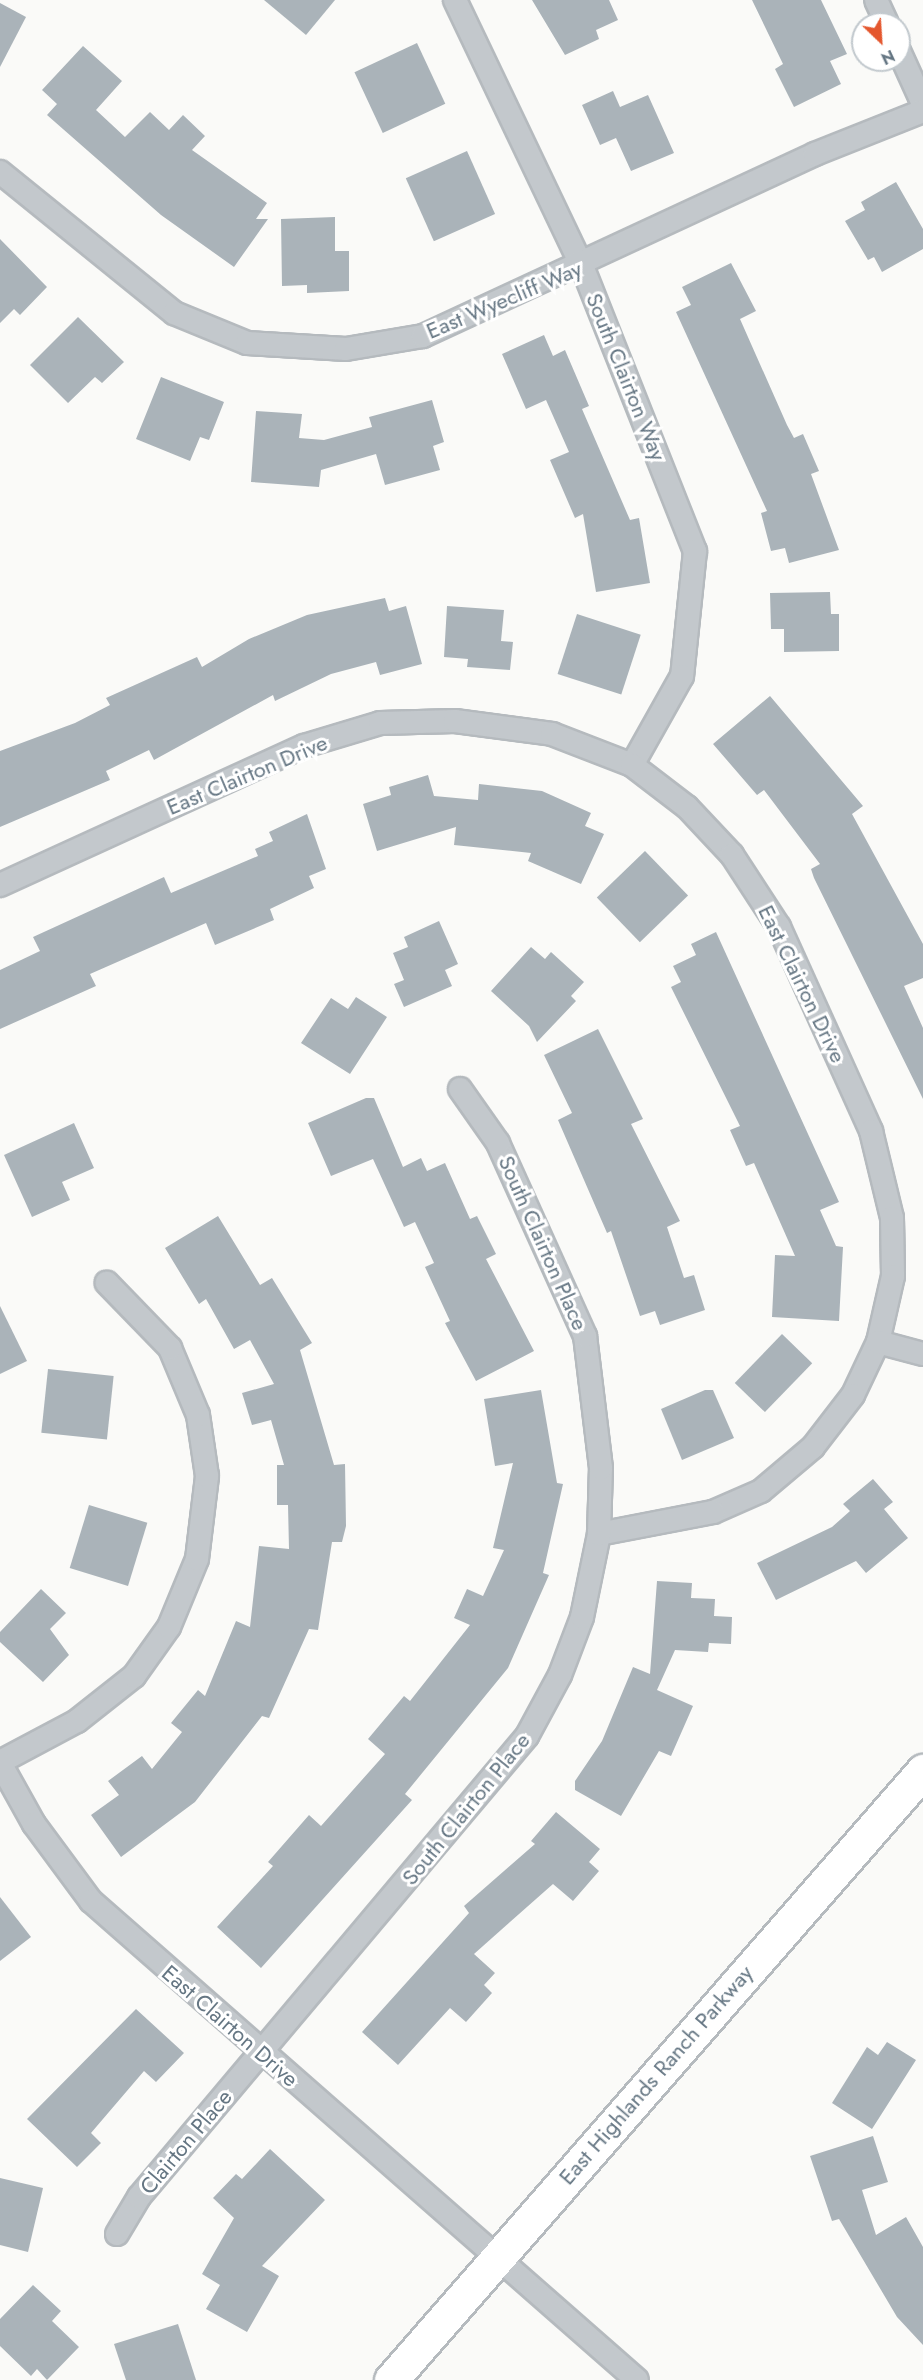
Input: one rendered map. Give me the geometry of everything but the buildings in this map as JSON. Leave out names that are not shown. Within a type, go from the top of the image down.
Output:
[{"type":"main road","name":"East Highlands Ranch Parkway","points":[[391,2380],[923,1771]]},
{"type":"street","name":"South Clairton Way","points":[[455,0],[582,266],[695,551],[682,676],[632,765]]},
{"type":"street","points":[[909,72],[923,104]]},
{"type":"street","name":"East Wyecliff Way","points":[[0,172],[174,313],[247,343],[346,349],[423,336],[582,266],[815,154],[923,111]]},
{"type":"street","name":"East Clairton Drive","points":[[0,885],[303,746],[380,723],[455,721],[552,734],[632,765],[687,807],[732,855],[779,927],[871,1131],[892,1218],[893,1276],[878,1342],[853,1395],[813,1447],[761,1491],[713,1512],[599,1534]]},
{"type":"street","name":"South Clairton Place","points":[[260,2053],[527,1736],[561,1675],[582,1617],[599,1534],[601,1468],[585,1336],[498,1143],[460,1089]]},
{"type":"street","points":[[0,1763],[77,1721],[134,1676],[170,1627],[197,1559],[207,1476],[198,1415],[170,1348],[107,1283]]},
{"type":"street","points":[[878,1342],[923,1354]]},
{"type":"street","name":"East Clairton Drive","points":[[0,1763],[34,1824],[91,1901],[260,2053],[497,2256],[637,2380]]},
{"type":"street","name":"Clairton Place","points":[[117,2234],[139,2197],[260,2053]]}]
